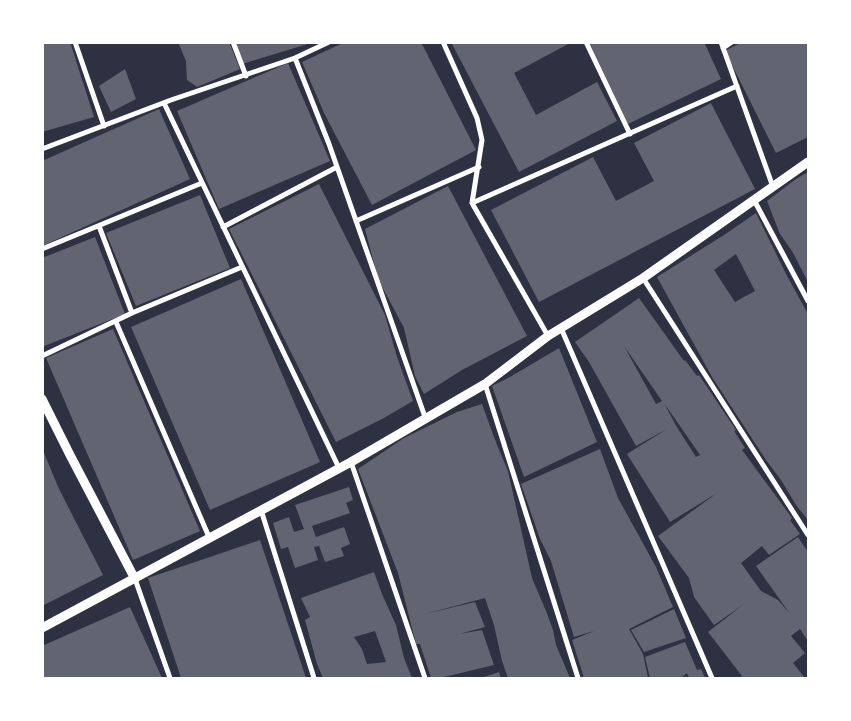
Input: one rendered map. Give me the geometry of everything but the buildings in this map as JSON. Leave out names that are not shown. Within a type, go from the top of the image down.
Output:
[{"type":"street","points":[[75,42],[104,126]]},
{"type":"street","points":[[233,42],[246,76]]},
{"type":"street","points":[[42,148],[164,103],[295,58],[329,42]]},
{"type":"street","points":[[443,42],[477,118],[482,140],[472,203],[548,336]]},
{"type":"street","points":[[586,42],[630,134]]},
{"type":"street","points":[[732,42],[722,45],[773,187]]},
{"type":"street","points":[[295,58],[337,167],[425,417]]},
{"type":"street","points":[[472,203],[737,86]]},
{"type":"street","points":[[164,103],[339,468]]},
{"type":"street","points":[[42,628],[351,462],[425,417],[486,384],[561,327],[643,278],[808,162]]},
{"type":"street","points":[[223,227],[337,167]]},
{"type":"street","points":[[356,221],[479,167]]},
{"type":"street","points":[[42,249],[202,182]]},
{"type":"street","points":[[754,200],[808,301]]},
{"type":"street","points":[[99,226],[132,313]]},
{"type":"street","points":[[42,356],[132,313],[242,267]]},
{"type":"street","points":[[643,278],[808,535]]},
{"type":"street","points":[[116,322],[209,537]]},
{"type":"street","points":[[561,327],[712,678]]},
{"type":"street","points":[[486,384],[578,678]]},
{"type":"street","points":[[42,398],[135,579],[170,678]]},
{"type":"street","points":[[351,462],[425,678]]},
{"type":"street","points":[[260,510],[314,678]]}]
